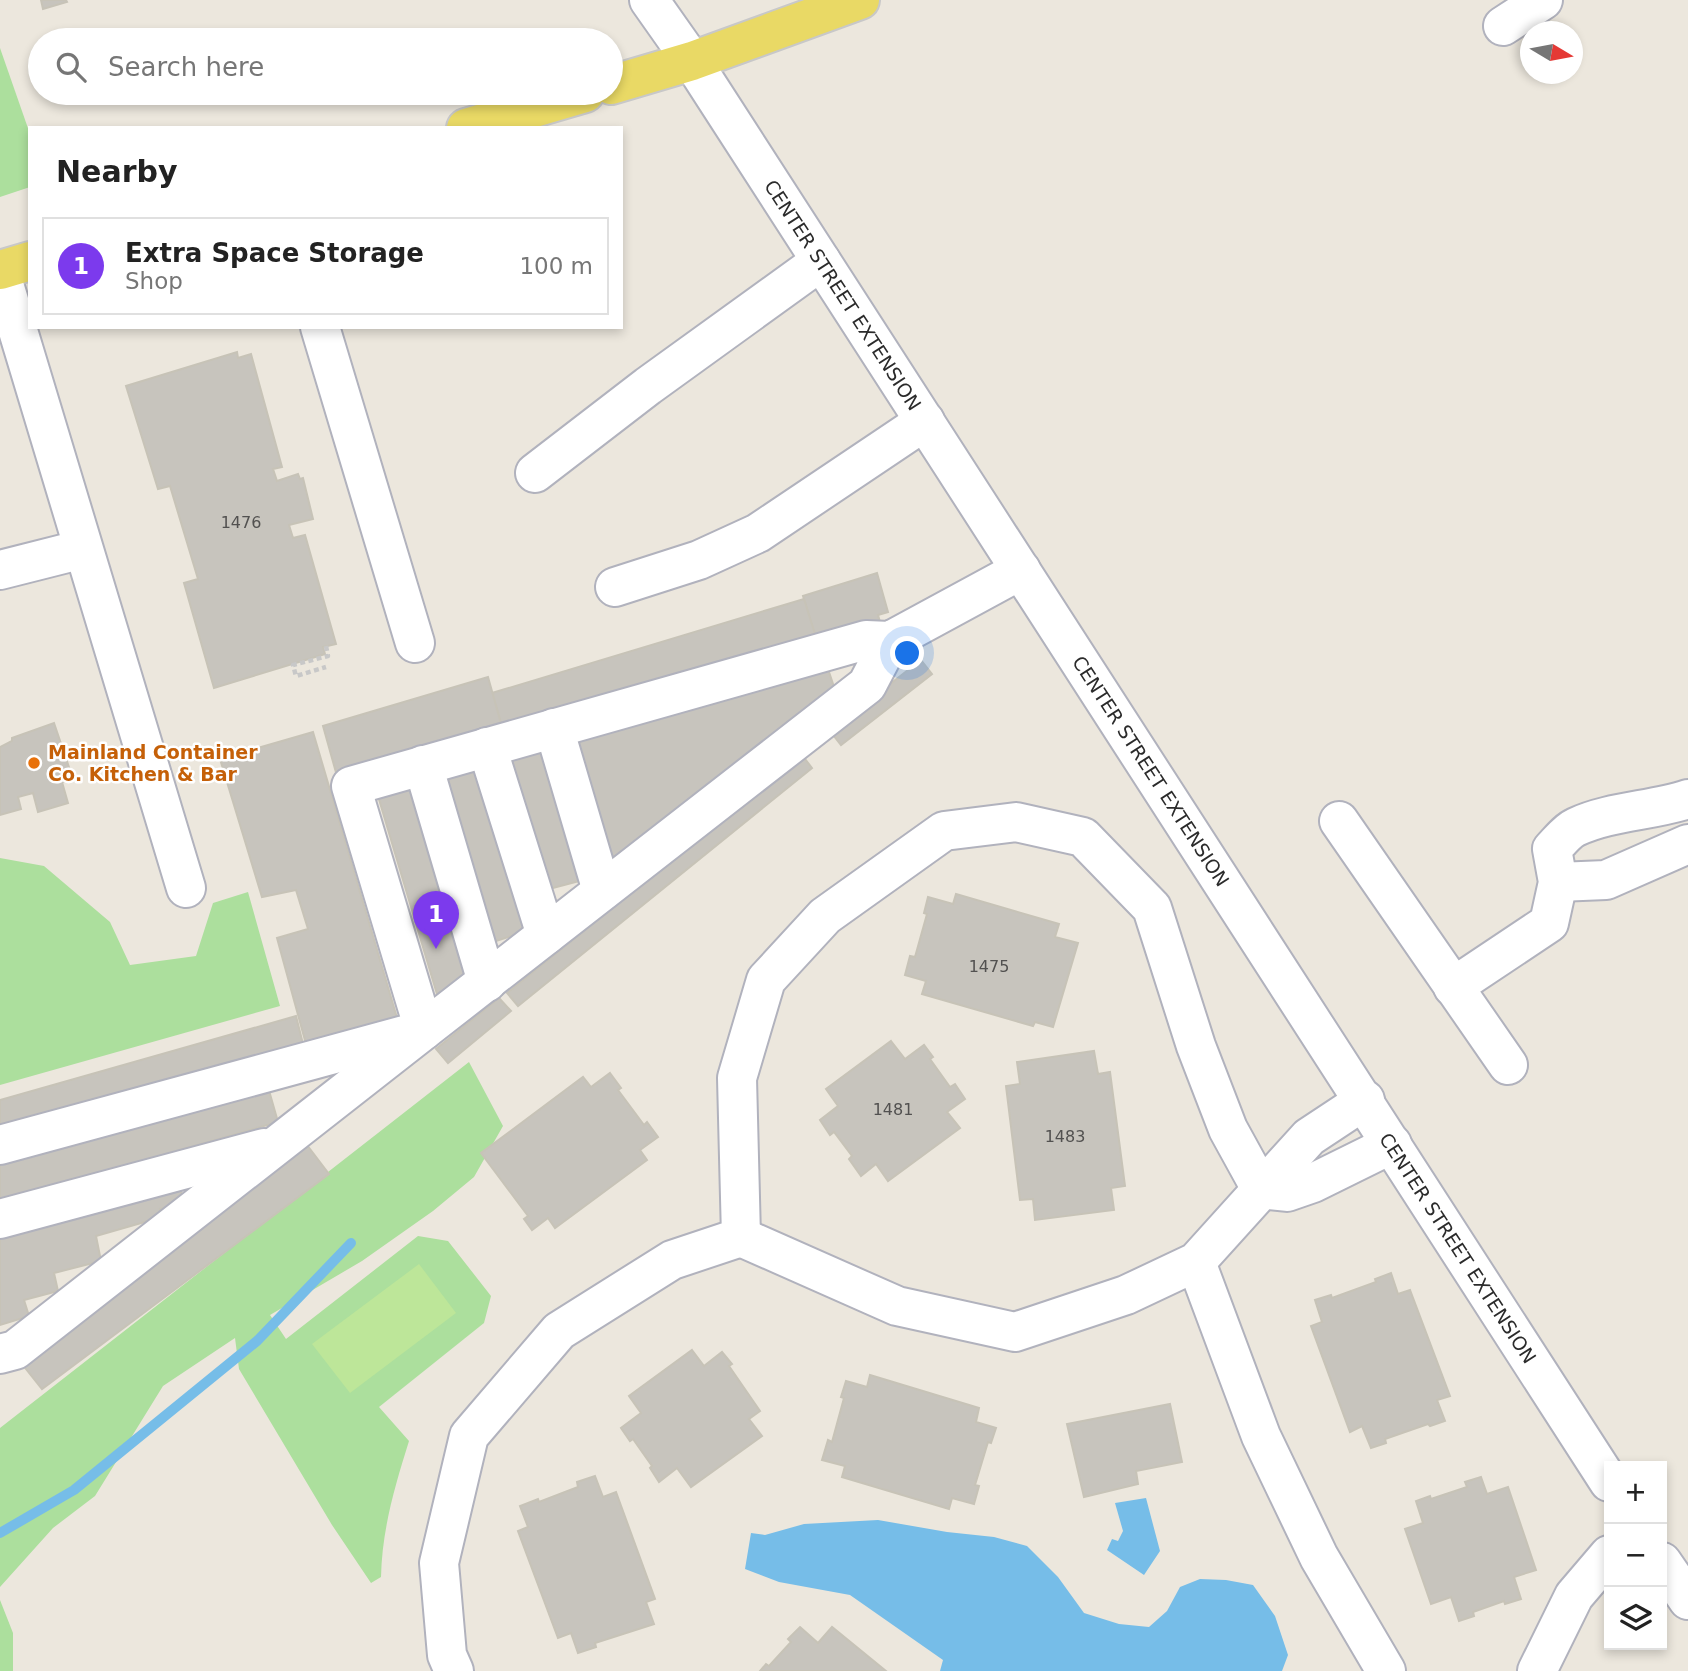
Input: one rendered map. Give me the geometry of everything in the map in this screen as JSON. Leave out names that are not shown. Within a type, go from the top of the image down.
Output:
[{"type":"main road","points":[[623,81],[692,61],[850,2]]},
{"type":"main road","points":[[473,126],[544,105]]},
{"type":"main road","points":[[0,271],[28,262]]},
{"type":"street","name":"CENTER STREET EXTENSION","points":[[649,0],[692,61],[1604,1474]]},
{"type":"street","points":[[1503,26],[1543,0]]},
{"type":"street","points":[[535,473],[648,386],[821,261]]},
{"type":"street","points":[[0,271],[186,888]]},
{"type":"street","points":[[321,329],[415,643]]},
{"type":"street","points":[[615,587],[699,560],[758,533],[925,421]]},
{"type":"street","points":[[0,570],[83,549]]},
{"type":"street","points":[[424,1030],[351,786],[866,639],[890,641],[1021,570]]},
{"type":"street","points":[[0,1354],[15,1350],[867,685],[890,641]]},
{"type":"street","points":[[554,729],[602,891]]},
{"type":"street","points":[[487,747],[546,935]]},
{"type":"street","points":[[423,765],[487,982]]},
{"type":"street","points":[[1453,987],[1549,923],[1558,882],[1552,849],[1574,828],[1598,819],[1665,807],[1688,799]]},
{"type":"street","points":[[1339,821],[1508,1065]]},
{"type":"street","points":[[741,1237],[737,1078],[766,980],[825,916],[944,831],[1016,822],[1083,837],[1152,908],[1196,1046],[1228,1129],[1261,1189]]},
{"type":"street","points":[[1558,882],[1606,880],[1688,844]]},
{"type":"street","points":[[0,1145],[424,1030]]},
{"type":"street","points":[[454,1671],[447,1654],[439,1563],[469,1436],[559,1331],[672,1260],[741,1237],[897,1306],[1015,1332],[1126,1295],[1196,1262],[1309,1137],[1365,1100]]},
{"type":"street","points":[[0,1219],[279,1143]]},
{"type":"street","points":[[1261,1189],[1287,1192],[1314,1183],[1392,1144]]},
{"type":"street","points":[[1196,1262],[1261,1436],[1319,1557],[1386,1671]]},
{"type":"street","points":[[1537,1671],[1574,1595],[1604,1561]]},
{"type":"street","points":[[1667,1569],[1688,1600]]},
{"type":"path","points":[[326,646],[328,656],[293,666],[296,676],[326,667]]},
{"type":"green space","points":[[0,48],[28,128],[28,188],[0,197]]},
{"type":"green space","points":[[0,858],[44,866],[110,922],[130,965],[196,956],[213,903],[248,892],[280,1006],[0,1085]]},
{"type":"green space","points":[[469,1062],[503,1126],[474,1177],[433,1211],[362,1261],[270,1315],[286,1339],[418,1236],[448,1241],[491,1296],[484,1323],[379,1407],[409,1441],[387,1525],[381,1577],[371,1583],[332,1525],[239,1369],[235,1338],[163,1386],[95,1496],[53,1528],[0,1587],[0,1428]]},
{"type":"green space","points":[[419,1264],[456,1313],[350,1393],[312,1344]]},
{"type":"green space","points":[[0,1600],[13,1633],[13,1671],[0,1671]]},
{"type":"water","points":[[1146,1498],[1160,1551],[1144,1575],[1107,1550],[1112,1539],[1118,1541],[1123,1531],[1115,1503]]},
{"type":"water","points":[[878,1520],[994,1537],[1027,1546],[1058,1577],[1084,1613],[1119,1624],[1149,1627],[1167,1611],[1180,1587],[1200,1579],[1253,1585],[1275,1616],[1288,1655],[1282,1671],[940,1671],[943,1660],[850,1595],[779,1582],[745,1569],[751,1533],[765,1535],[804,1524]]},
{"type":"building","points":[[41,0],[66,0],[67,2],[43,9]]},
{"type":"building","points":[[237,352],[238,358],[251,354],[282,467],[273,469],[277,481],[298,474],[300,479],[303,478],[313,519],[289,525],[293,538],[305,535],[336,644],[323,647],[325,654],[214,688],[184,583],[198,579],[170,486],[158,489],[126,386]]},
{"type":"building","points":[[877,573],[888,612],[878,615],[880,622],[815,636],[803,596]]},
{"type":"building","points":[[804,599],[815,634],[502,727],[492,693]]},
{"type":"building","points":[[921,660],[932,674],[841,745],[830,731]]},
{"type":"building","points":[[826,663],[835,690],[615,868],[577,738]]},
{"type":"building","points":[[488,677],[502,727],[337,776],[323,726]]},
{"type":"building","name":"Mainland Container Co. Kitchen & Bar","points":[[54,723],[73,779],[62,782],[68,803],[38,812],[33,793],[18,797],[21,809],[0,815],[0,747],[12,741],[12,738]]},
{"type":"building","points":[[313,732],[400,1028],[309,1055],[277,938],[308,929],[296,890],[262,897],[220,759]]},
{"type":"building","points":[[544,747],[583,880],[549,889],[509,757]]},
{"type":"building","points":[[802,755],[812,768],[518,1006],[507,993]]},
{"type":"building","points":[[477,766],[527,931],[493,942],[443,776]]},
{"type":"building","points":[[413,786],[471,984],[437,994],[378,796]]},
{"type":"building","points":[[956,894],[1059,924],[1055,937],[1078,943],[1053,1027],[1035,1022],[1033,1026],[922,994],[926,981],[905,975],[910,956],[915,957],[927,914],[924,913],[928,897],[953,904]]},
{"type":"building","points":[[499,998],[511,1011],[448,1063],[436,1049]]},
{"type":"building","points":[[296,1016],[303,1044],[0,1129],[0,1100]]},
{"type":"building","points":[[891,1041],[905,1059],[924,1045],[933,1057],[930,1059],[950,1087],[955,1084],[965,1099],[947,1112],[960,1128],[888,1181],[876,1164],[861,1176],[849,1159],[852,1156],[834,1132],[830,1135],[820,1120],[838,1106],[826,1089]]},
{"type":"building","points":[[1094,1051],[1098,1074],[1110,1072],[1125,1186],[1111,1188],[1114,1210],[1035,1220],[1033,1199],[1020,1200],[1006,1086],[1020,1084],[1017,1062]]},
{"type":"building","points":[[610,1073],[621,1088],[618,1090],[644,1125],[647,1122],[658,1137],[640,1150],[647,1160],[555,1228],[548,1218],[532,1230],[524,1219],[528,1216],[481,1153],[583,1077],[591,1087]]},
{"type":"building","points":[[268,1087],[278,1122],[0,1201],[0,1163]]},
{"type":"building","points":[[307,1145],[329,1174],[42,1389],[22,1364]]},
{"type":"building","points":[[178,1183],[184,1202],[160,1209],[162,1217],[96,1236],[101,1261],[54,1273],[58,1291],[24,1300],[29,1316],[0,1325],[0,1233]]},
{"type":"building","points":[[1391,1273],[1398,1294],[1410,1290],[1450,1396],[1437,1400],[1445,1421],[1385,1439],[1386,1443],[1371,1448],[1362,1426],[1350,1432],[1311,1326],[1322,1322],[1315,1300],[1331,1295],[1332,1298],[1376,1282],[1375,1279]]},
{"type":"building","points":[[692,1350],[704,1366],[722,1352],[732,1364],[729,1366],[760,1411],[749,1419],[762,1436],[691,1487],[677,1468],[659,1482],[650,1468],[652,1466],[633,1439],[630,1441],[621,1428],[641,1413],[629,1396]]},
{"type":"building","points":[[870,1375],[979,1408],[976,1422],[996,1428],[991,1443],[988,1442],[975,1485],[979,1486],[974,1504],[952,1498],[949,1509],[842,1477],[845,1466],[822,1460],[828,1440],[832,1442],[846,1381],[867,1387]]},
{"type":"building","points":[[1170,1404],[1182,1462],[1136,1471],[1138,1484],[1084,1497],[1067,1424]]},
{"type":"building","points":[[595,1476],[603,1497],[616,1492],[655,1599],[646,1602],[654,1624],[595,1643],[596,1647],[578,1653],[571,1633],[558,1638],[518,1531],[528,1527],[520,1506],[538,1499],[539,1502],[578,1487],[577,1482]]},
{"type":"building","points":[[1481,1477],[1487,1494],[1508,1487],[1536,1570],[1514,1577],[1521,1599],[1505,1604],[1504,1601],[1473,1612],[1474,1616],[1459,1621],[1451,1597],[1431,1604],[1405,1529],[1423,1523],[1416,1501],[1467,1487],[1465,1482]]},
{"type":"building","points":[[800,1627],[818,1643],[832,1627],[886,1671],[760,1671],[766,1664],[769,1666],[791,1642],[788,1639]]},
{"type":"waterway","points":[[0,1533],[74,1490],[257,1341],[351,1243]]},
{"type":"place","name":"Mainland Container Co. Kitchen & Bar","points":[[34,763]]},
{"type":"place","name":"Extra Space Storage","points":[[436,949]]}]
